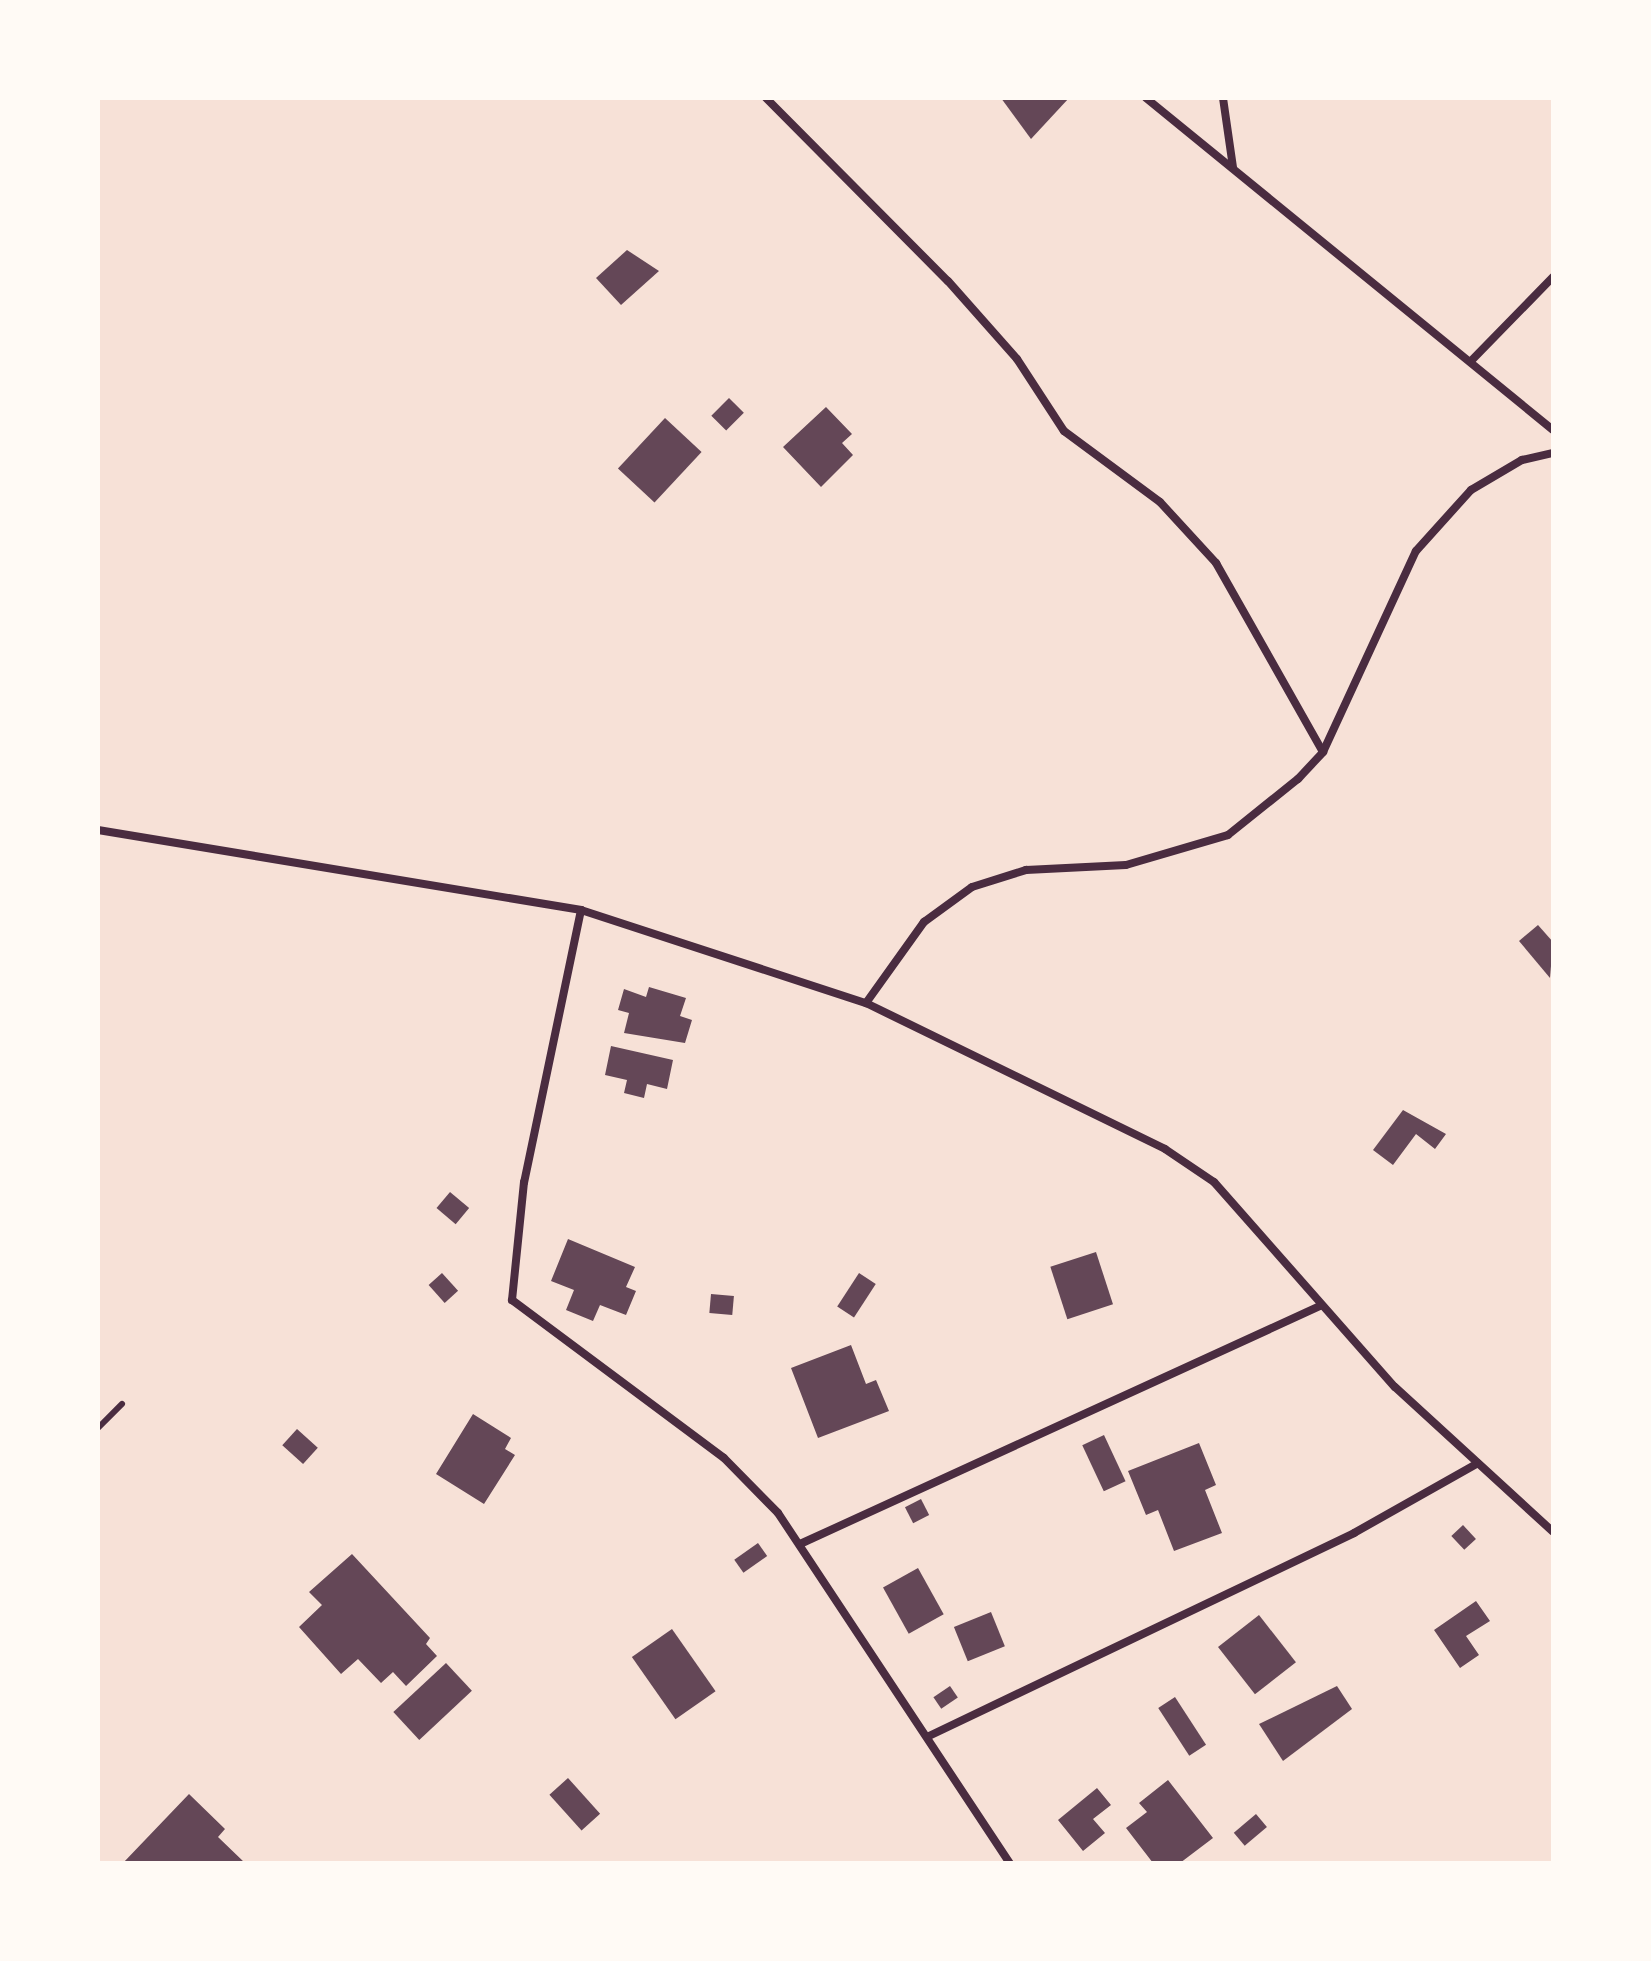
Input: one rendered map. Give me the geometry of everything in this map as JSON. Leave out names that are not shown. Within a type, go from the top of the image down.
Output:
[{"type":"street","points":[[766,98],[958,292],[1017,359],[1064,431],[1160,502],[1216,563],[1323,752]]},
{"type":"street","points":[[1146,98],[1553,430]]},
{"type":"street","points":[[1223,98],[1233,167]]},
{"type":"street","points":[[1471,361],[1553,277]]},
{"type":"street","points":[[866,1003],[924,922],[972,887],[1026,870],[1126,865],[1228,835],[1323,752],[1416,551],[1471,490],[1522,460],[1553,453]]},
{"type":"street","points":[[98,830],[581,910],[866,1003],[1189,1165],[1258,1223],[1320,1306],[1478,1463],[1553,1532]]},
{"type":"street","points":[[581,910],[524,1182],[512,1300],[724,1458],[800,1544],[1010,1863]]},
{"type":"street","points":[[800,1544],[1320,1306]]},
{"type":"street","points":[[929,1736],[1354,1533],[1478,1463]]},
{"type":"lane","points":[[98,1428],[122,1404]]},
{"type":"building","points":[[1001,98],[1069,98],[1031,139]]},
{"type":"building","points":[[627,250],[659,271],[621,305],[596,278]]},
{"type":"building","points":[[729,398],[744,413],[726,431],[711,416]]},
{"type":"building","points":[[826,407],[852,434],[842,443],[853,455],[821,487],[783,447]]},
{"type":"building","points":[[665,418],[702,452],[655,503],[618,468]]},
{"type":"building","points":[[1538,925],[1553,942],[1550,978],[1519,941]]},
{"type":"building","points":[[649,987],[686,998],[680,1016],[692,1020],[685,1043],[624,1033],[629,1013],[618,1010],[624,989],[646,997]]},
{"type":"building","points":[[611,1046],[673,1060],[667,1089],[647,1084],[644,1098],[624,1093],[627,1080],[605,1075]]},
{"type":"building","points":[[1403,1110],[1446,1134],[1435,1149],[1416,1134],[1393,1165],[1373,1150]]},
{"type":"building","points":[[450,1192],[469,1208],[456,1224],[437,1208]]},
{"type":"building","points":[[568,1239],[635,1267],[626,1287],[636,1291],[626,1315],[600,1305],[593,1321],[566,1310],[574,1290],[551,1281]]},
{"type":"building","points":[[1096,1252],[1113,1304],[1067,1319],[1050,1267]]},
{"type":"building","points":[[442,1273],[458,1291],[445,1303],[429,1285]]},
{"type":"building","points":[[859,1273],[876,1284],[854,1317],[837,1307]]},
{"type":"building","points":[[711,1294],[734,1296],[732,1315],[709,1313]]},
{"type":"building","points":[[851,1345],[866,1384],[876,1380],[889,1411],[818,1438],[791,1368]]},
{"type":"building","points":[[473,1414],[511,1438],[505,1449],[515,1455],[484,1504],[436,1474]]},
{"type":"building","points":[[297,1429],[318,1448],[303,1464],[282,1445]]},
{"type":"building","points":[[1104,1435],[1126,1481],[1104,1491],[1082,1445]]},
{"type":"building","points":[[1199,1443],[1216,1485],[1205,1490],[1222,1533],[1174,1551],[1158,1510],[1146,1515],[1128,1471]]},
{"type":"building","points":[[921,1499],[929,1515],[913,1523],[905,1507]]},
{"type":"building","points":[[1463,1525],[1476,1539],[1464,1550],[1451,1536]]},
{"type":"building","points":[[758,1543],[767,1556],[743,1573],[734,1560]]},
{"type":"building","points":[[352,1554],[430,1638],[426,1644],[437,1656],[406,1686],[393,1672],[381,1683],[358,1659],[341,1674],[299,1627],[322,1605],[309,1592]]},
{"type":"building","points":[[918,1568],[944,1614],[909,1634],[883,1587]]},
{"type":"building","points":[[1476,1601],[1490,1621],[1466,1636],[1479,1655],[1460,1668],[1434,1630]]},
{"type":"building","points":[[991,1612],[1005,1646],[968,1661],[954,1627]]},
{"type":"building","points":[[1259,1615],[1296,1662],[1255,1694],[1218,1647]]},
{"type":"building","points":[[672,1629],[716,1691],[675,1719],[632,1657]]},
{"type":"building","points":[[446,1663],[472,1691],[419,1740],[393,1712]]},
{"type":"building","points":[[950,1686],[958,1698],[941,1709],[933,1697]]},
{"type":"building","points":[[1337,1686],[1352,1709],[1283,1761],[1259,1724]]},
{"type":"building","points":[[1175,1697],[1206,1745],[1189,1756],[1158,1708]]},
{"type":"building","points":[[568,1778],[600,1814],[582,1830],[549,1795]]},
{"type":"building","points":[[1168,1780],[1213,1838],[1180,1863],[1153,1863],[1126,1828],[1147,1812],[1139,1803]]},
{"type":"building","points":[[1097,1788],[1111,1805],[1093,1819],[1105,1833],[1083,1851],[1058,1820]]},
{"type":"building","points":[[189,1794],[225,1829],[218,1837],[245,1863],[123,1863]]},
{"type":"building","points":[[1256,1814],[1267,1827],[1245,1846],[1234,1833]]}]
